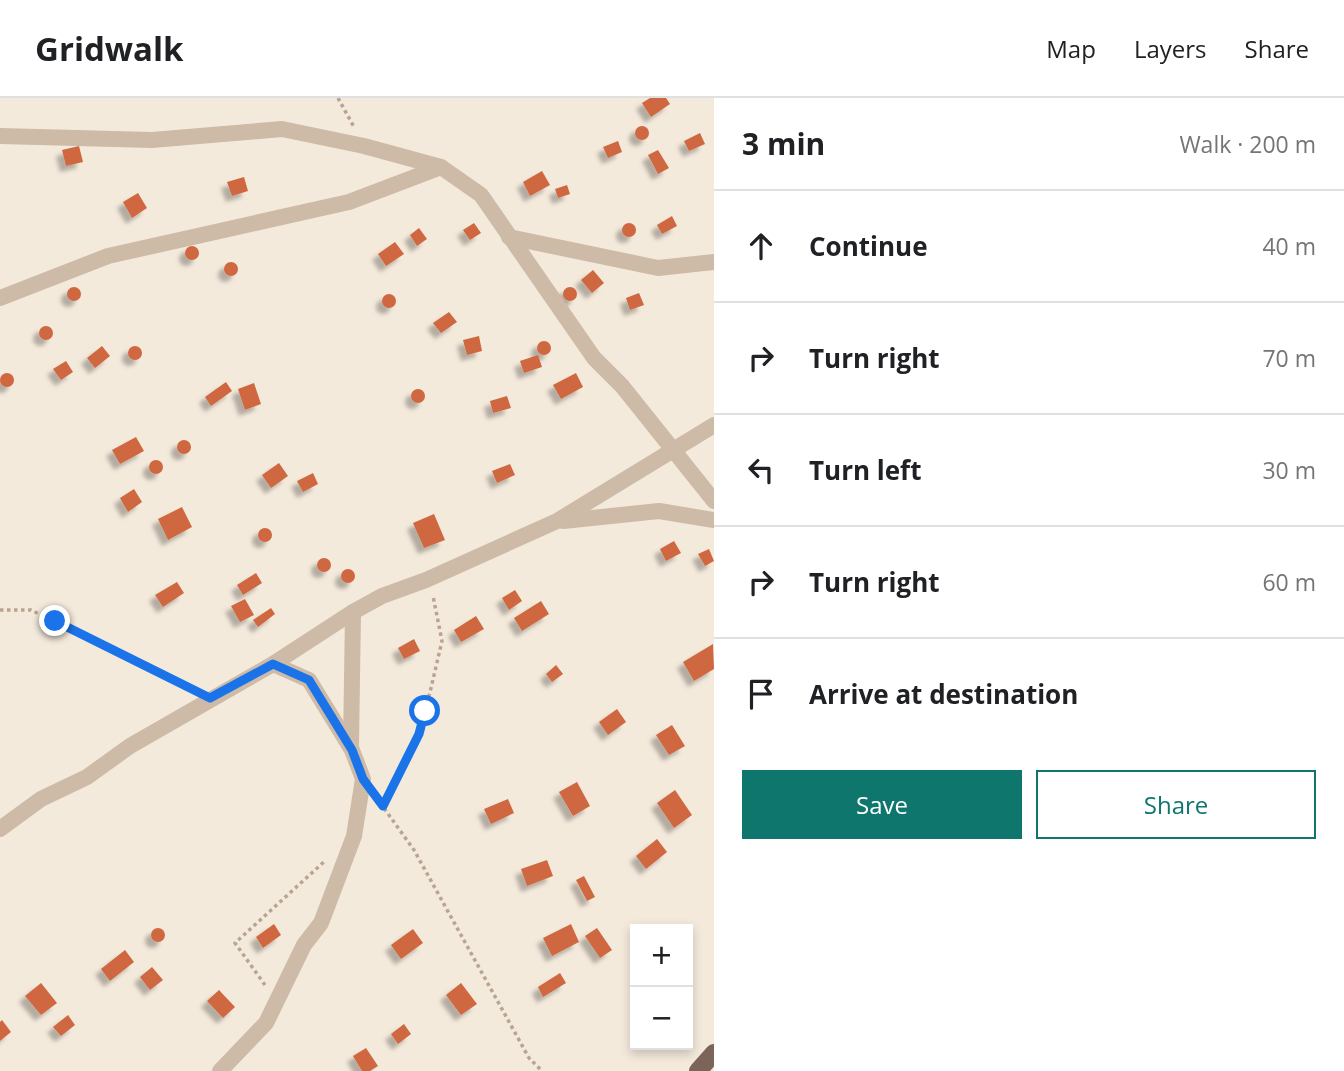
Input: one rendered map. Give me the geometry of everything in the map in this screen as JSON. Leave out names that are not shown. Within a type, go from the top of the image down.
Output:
[{"type":"main road","points":[[698,1071],[714,1053]]},
{"type":"street","points":[[0,136],[152,140],[282,129],[364,146],[440,167],[481,195],[594,358],[622,386],[714,501]]},
{"type":"street","points":[[0,298],[108,256],[349,202],[440,167]]},
{"type":"street","points":[[509,237],[658,268],[714,262]]},
{"type":"street","points":[[0,829],[41,799],[87,777],[210,698],[273,664],[353,612],[382,596],[426,580],[557,522],[714,425]]},
{"type":"street","points":[[557,522],[659,512],[714,520]]},
{"type":"street","points":[[352,750],[349,729],[353,612]]},
{"type":"street","points":[[220,1071],[249,1044],[277,1001],[304,945],[321,923],[354,836],[363,779],[352,750],[309,680],[273,664]]},
{"type":"path","points":[[338,98],[364,146]]},
{"type":"path","points":[[383,806],[419,734],[442,640],[429,580],[426,580]]},
{"type":"path","points":[[0,610],[31,610],[151,666],[210,698]]},
{"type":"path","points":[[363,779],[414,850],[529,1058],[542,1071]]},
{"type":"path","points":[[277,1001],[235,943],[354,836]]},
{"type":"building","points":[[650,98],[666,98],[670,104],[651,117],[642,103]]},
{"type":"building","points":[[639,126],[645,126],[649,133],[645,140],[639,140],[635,136],[635,130]]},
{"type":"building","points":[[700,133],[705,144],[689,151],[684,141]]},
{"type":"building","points":[[618,141],[622,152],[608,158],[603,147]]},
{"type":"building","points":[[79,146],[83,162],[66,166],[62,150]]},
{"type":"building","points":[[658,150],[669,168],[658,174],[648,155]]},
{"type":"building","points":[[542,171],[550,185],[530,196],[523,182]]},
{"type":"building","points":[[244,177],[248,191],[232,196],[227,182]]},
{"type":"building","points":[[567,185],[570,194],[558,198],[555,189]]},
{"type":"building","points":[[138,193],[147,208],[132,218],[123,202]]},
{"type":"building","points":[[672,216],[677,226],[662,234],[657,225]]},
{"type":"building","points":[[474,223],[481,233],[470,240],[463,230]]},
{"type":"building","points":[[626,223],[632,223],[636,230],[632,237],[626,237],[622,233],[622,227]]},
{"type":"building","points":[[419,228],[427,239],[417,246],[410,235]]},
{"type":"building","points":[[395,242],[404,254],[386,266],[378,254]]},
{"type":"building","points":[[189,246],[195,246],[199,253],[195,260],[189,260],[185,256],[185,250]]},
{"type":"building","points":[[228,262],[234,262],[238,269],[234,276],[228,276],[224,272],[224,266]]},
{"type":"building","points":[[593,270],[604,283],[592,293],[581,280]]},
{"type":"building","points":[[71,287],[77,287],[81,294],[77,301],[71,301],[67,297],[67,291]]},
{"type":"building","points":[[567,287],[573,287],[577,294],[573,301],[567,301],[563,297],[563,291]]},
{"type":"building","points":[[639,293],[644,305],[630,310],[626,298]]},
{"type":"building","points":[[386,294],[392,294],[396,301],[392,308],[386,308],[382,304],[382,298]]},
{"type":"building","points":[[449,312],[457,322],[441,333],[433,323]]},
{"type":"building","points":[[43,326],[49,326],[53,333],[49,340],[43,340],[39,336],[39,330]]},
{"type":"building","points":[[479,336],[482,351],[467,355],[463,340]]},
{"type":"building","points":[[541,341],[547,341],[551,348],[547,355],[541,355],[537,351],[537,345]]},
{"type":"building","points":[[102,346],[110,356],[95,368],[87,358]]},
{"type":"building","points":[[132,346],[138,346],[142,353],[138,360],[132,360],[128,356],[128,350]]},
{"type":"building","points":[[538,355],[542,367],[524,373],[520,361]]},
{"type":"building","points":[[66,361],[73,372],[61,380],[53,369]]},
{"type":"building","points":[[4,373],[10,373],[14,380],[10,387],[4,387],[0,383],[0,377]]},
{"type":"building","points":[[576,373],[583,387],[561,399],[553,385]]},
{"type":"building","points":[[226,382],[232,391],[211,406],[205,397]]},
{"type":"building","points":[[254,383],[261,404],[245,410],[238,389]]},
{"type":"building","points":[[415,389],[421,389],[425,396],[421,403],[415,403],[411,399],[411,393]]},
{"type":"building","points":[[507,396],[511,408],[493,413],[490,401]]},
{"type":"building","points":[[136,437],[144,451],[120,464],[112,450]]},
{"type":"building","points":[[181,440],[187,440],[191,447],[187,454],[181,454],[177,450],[177,444]]},
{"type":"building","points":[[153,460],[159,460],[163,467],[159,474],[153,474],[149,470],[149,464]]},
{"type":"building","points":[[279,463],[288,476],[271,488],[262,475]]},
{"type":"building","points":[[510,464],[515,475],[497,483],[492,471]]},
{"type":"building","points":[[313,473],[318,484],[303,492],[297,481]]},
{"type":"building","points":[[134,489],[142,502],[128,512],[120,498]]},
{"type":"building","points":[[182,507],[192,527],[168,540],[158,519]]},
{"type":"building","points":[[434,514],[445,540],[424,548],[413,523]]},
{"type":"building","points":[[262,528],[268,528],[272,535],[268,542],[262,542],[258,538],[258,532]]},
{"type":"building","points":[[674,541],[681,553],[666,561],[660,549]]},
{"type":"building","points":[[709,549],[714,561],[705,566],[698,554]]},
{"type":"building","points":[[321,558],[327,558],[331,565],[327,572],[321,572],[317,568],[317,562]]},
{"type":"building","points":[[345,569],[351,569],[355,576],[351,583],[345,583],[341,579],[341,573]]},
{"type":"building","points":[[256,573],[262,583],[243,595],[237,585]]},
{"type":"building","points":[[177,582],[184,593],[163,607],[155,595]]},
{"type":"building","points":[[515,590],[522,601],[509,610],[502,598]]},
{"type":"building","points":[[245,599],[254,615],[240,622],[231,606]]},
{"type":"building","points":[[541,601],[549,614],[522,631],[514,618]]},
{"type":"building","points":[[271,608],[275,614],[258,627],[253,620]]},
{"type":"building","points":[[476,616],[484,629],[461,642],[454,630]]},
{"type":"building","points":[[414,639],[420,651],[404,659],[398,648]]},
{"type":"building","points":[[713,644],[714,669],[694,681],[683,662]]},
{"type":"building","points":[[556,665],[563,674],[552,682],[546,674]]},
{"type":"building","points":[[617,709],[626,722],[608,735],[599,722]]},
{"type":"building","points":[[672,725],[685,746],[669,755],[656,735]]},
{"type":"building","points":[[577,782],[590,806],[573,816],[559,792]]},
{"type":"building","points":[[675,790],[692,815],[674,828],[657,803]]},
{"type":"building","points":[[508,799],[514,813],[491,824],[484,809]]},
{"type":"building","points":[[657,839],[667,852],[646,869],[636,856]]},
{"type":"building","points":[[547,860],[553,876],[527,886],[521,869]]},
{"type":"building","points":[[584,876],[595,897],[587,901],[576,880]]},
{"type":"building","points":[[274,924],[281,935],[263,948],[256,937]]},
{"type":"building","points":[[571,924],[579,942],[552,956],[543,938]]},
{"type":"building","points":[[155,928],[161,928],[165,935],[161,942],[155,942],[151,938],[151,932]]},
{"type":"building","points":[[597,928],[612,950],[600,958],[585,936]]},
{"type":"building","points":[[413,929],[423,943],[401,959],[391,945]]},
{"type":"building","points":[[125,950],[134,962],[110,981],[101,969]]},
{"type":"building","points":[[152,967],[163,980],[150,990],[140,977]]},
{"type":"building","points":[[560,973],[566,983],[543,997],[538,987]]},
{"type":"building","points":[[41,983],[57,1003],[41,1015],[25,996]]},
{"type":"building","points":[[461,983],[477,1004],[461,1015],[446,995]]},
{"type":"building","points":[[219,990],[235,1007],[223,1018],[207,1001]]},
{"type":"building","points":[[68,1015],[75,1025],[61,1036],[53,1027]]},
{"type":"building","points":[[2,1020],[11,1032],[0,1041],[0,1022]]},
{"type":"building","points":[[404,1024],[411,1034],[398,1044],[391,1034]]},
{"type":"building","points":[[366,1048],[378,1066],[370,1071],[362,1071],[353,1056]]},
{"type":"route","points":[[55,621],[151,666],[210,698],[273,664],[309,680],[352,750],[363,779],[383,806],[419,734],[425,711]]}]
